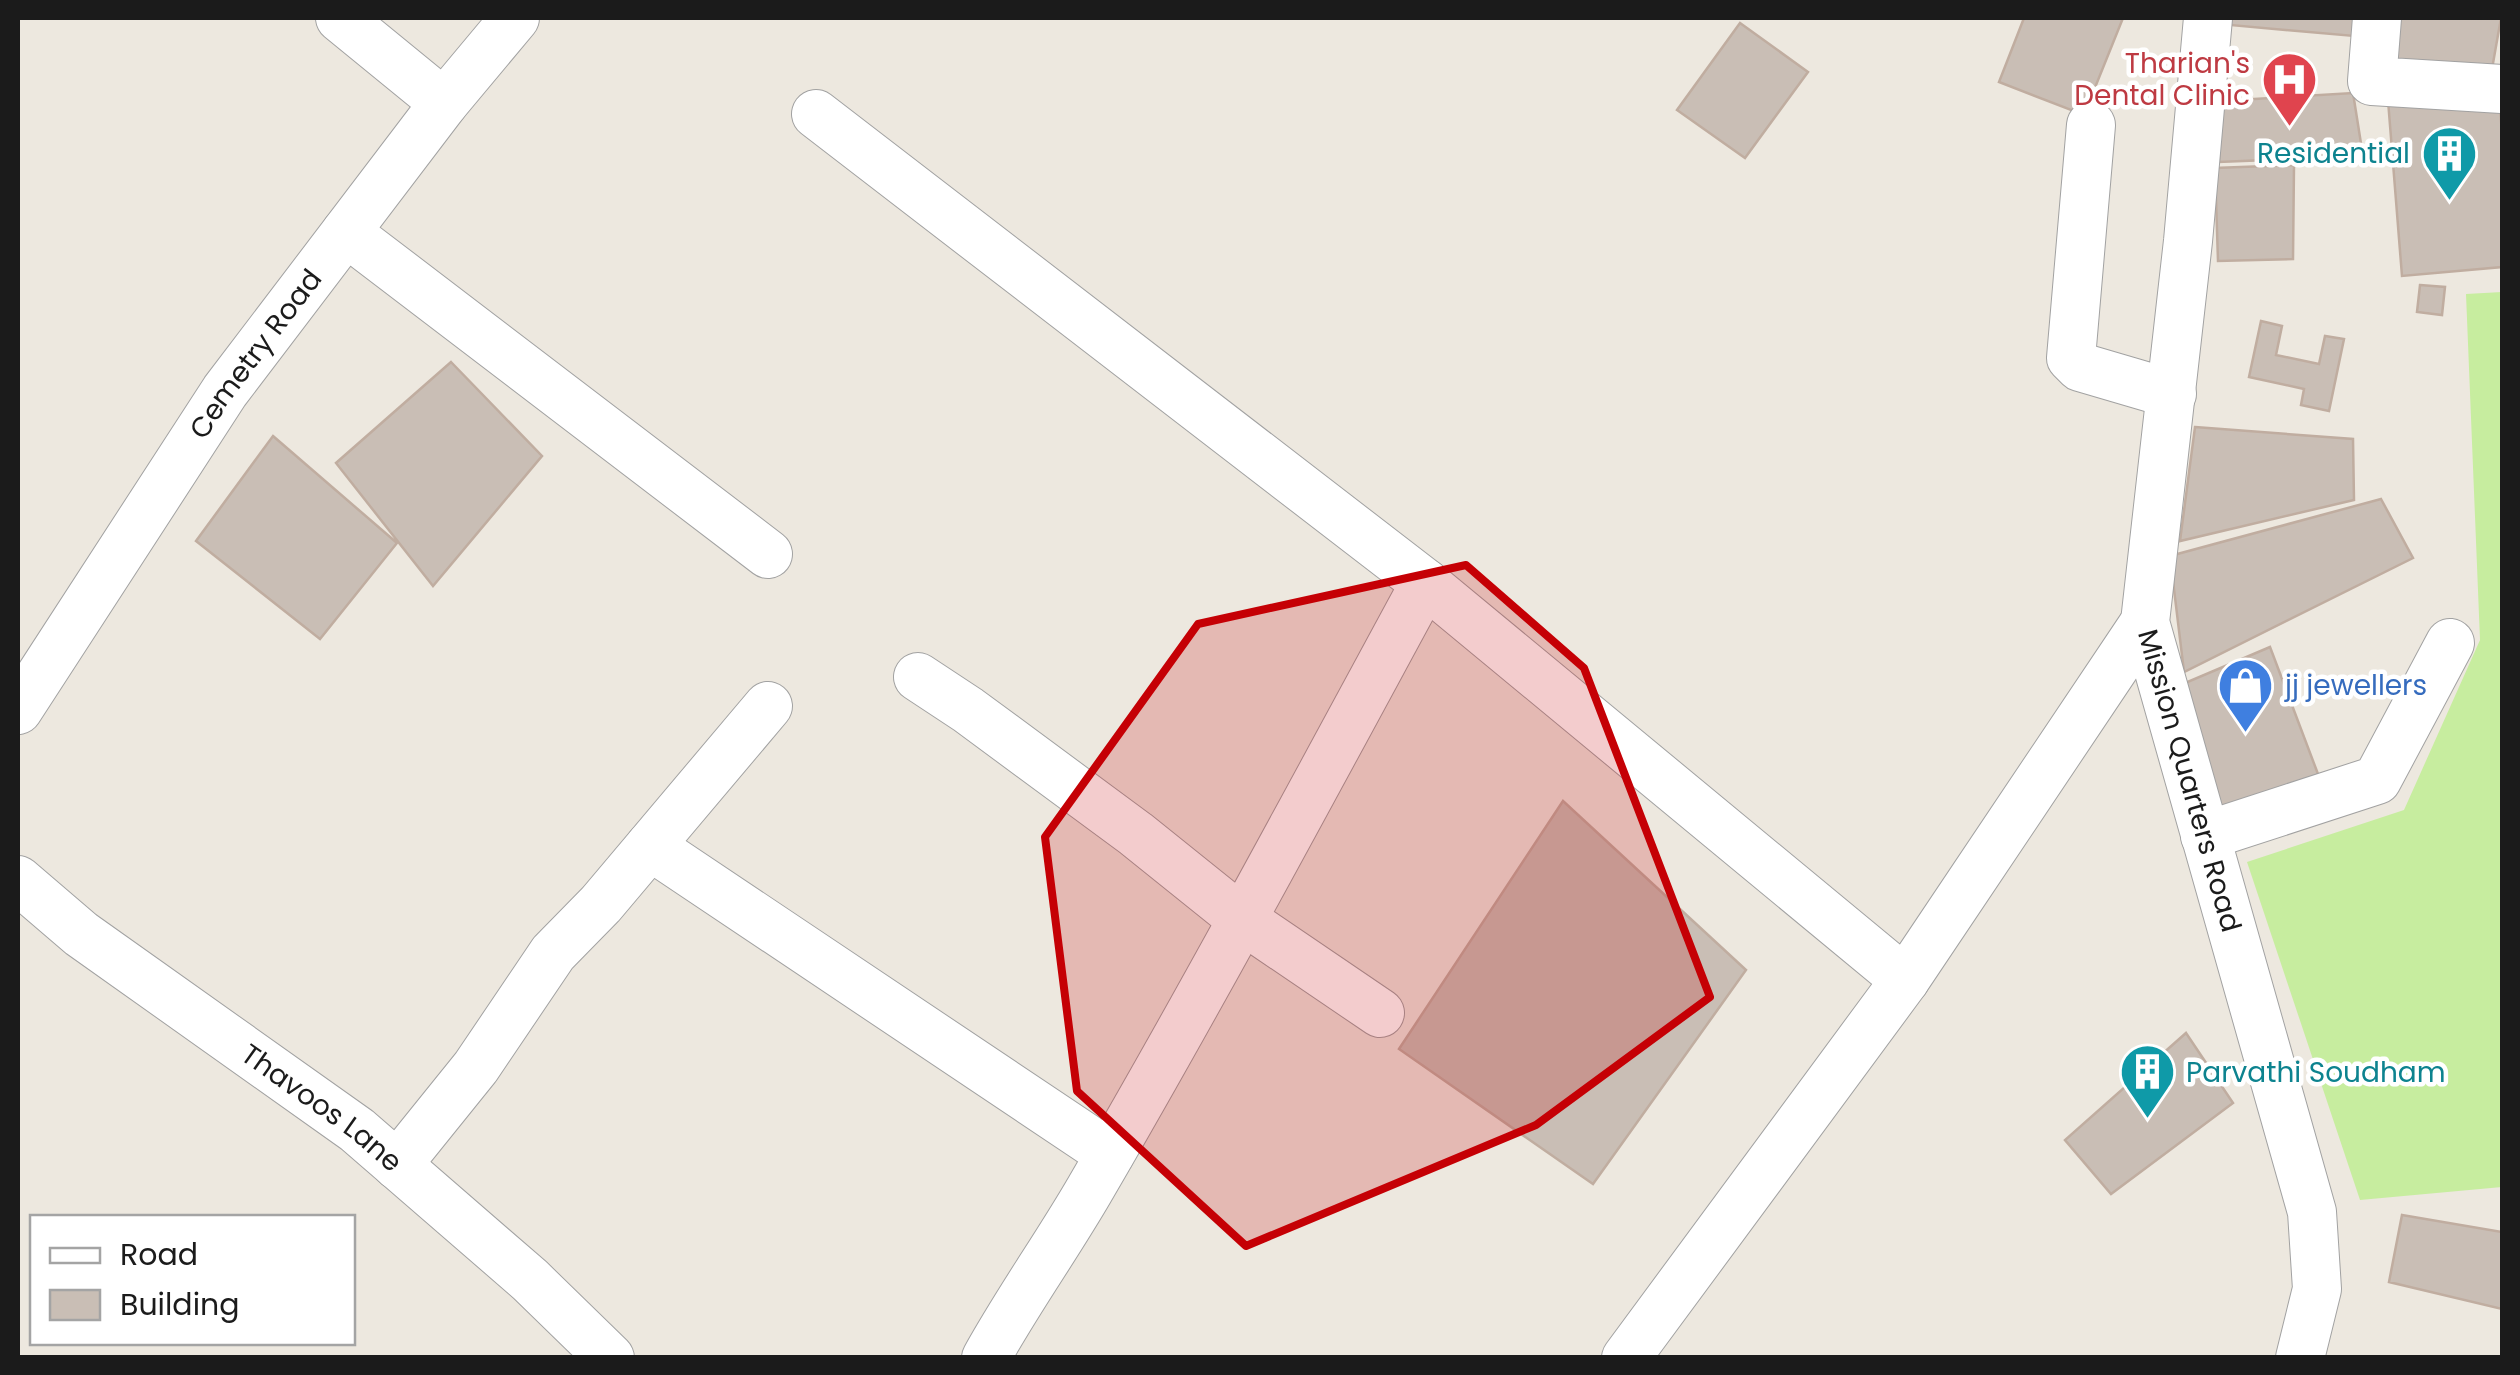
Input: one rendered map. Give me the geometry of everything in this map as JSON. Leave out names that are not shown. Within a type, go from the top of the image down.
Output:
[{"type":"street","points":[[340,18],[444,103]]},
{"type":"street","name":"Cemetry Road","points":[[18,710],[225,391],[444,103],[515,18]]},
{"type":"street","name":"Mission Quarters Road","points":[[2208,18],[2188,241],[2145,622],[2312,1212],[2316,1288],[2300,1358]]},
{"type":"street","points":[[2377,18],[2372,81],[2502,89]]},
{"type":"street","points":[[816,114],[1425,583],[1905,980]]},
{"type":"street","points":[[2092,125],[2071,358],[2080,367],[2172,394]]},
{"type":"street","points":[[346,232],[768,554]]},
{"type":"street","points":[[986,1358],[1088,1193],[1425,583]]},
{"type":"street","points":[[1626,1358],[1905,980],[2145,622]]},
{"type":"street","points":[[2204,836],[2377,780],[2450,642]]},
{"type":"street","points":[[918,677],[1136,834],[1242,920],[1380,1013]]},
{"type":"street","points":[[396,1165],[476,1068],[553,953],[601,904],[768,706]]},
{"type":"street","points":[[650,846],[1110,1154]]},
{"type":"street","name":"Thavoos Lane","points":[[18,880],[81,934],[356,1130],[530,1280],[610,1358]]},
{"type":"highlighted area","points":[[1466,565],[1584,668],[1710,997],[1536,1125],[1246,1246],[1077,1091],[1045,837],[1198,624]]},
{"type":"green space","points":[[2502,292],[2502,1187],[2360,1200],[2247,862],[2404,810],[2480,640],[2466,294]]},
{"type":"building","points":[[2024,18],[2123,18],[2084,115],[1999,82]]},
{"type":"building","points":[[2232,18],[2354,18],[2354,36],[2230,25]]},
{"type":"building","points":[[2390,18],[2501,18],[2492,69],[2385,67]]},
{"type":"building","points":[[1740,23],[1808,72],[1745,158],[1677,110]]},
{"type":"building","name":"Residential","points":[[2499,89],[2502,267],[2402,276],[2388,100]]},
{"type":"building","name":"Tharian's Dental Clinic","points":[[2353,93],[2363,156],[2219,162],[2221,101]]},
{"type":"building","points":[[2294,165],[2293,259],[2218,261],[2215,168]]},
{"type":"building","points":[[2420,285],[2445,287],[2442,315],[2417,312]]},
{"type":"building","points":[[2261,321],[2282,326],[2276,355],[2319,364],[2325,336],[2344,339],[2329,411],[2301,405],[2304,389],[2249,377]]},
{"type":"building","points":[[451,362],[542,456],[433,586],[336,463]]},
{"type":"building","points":[[2195,427],[2353,439],[2354,500],[2180,541]]},
{"type":"building","points":[[273,436],[397,543],[320,639],[196,541]]},
{"type":"building","points":[[2381,499],[2413,558],[2184,672],[2170,556]]},
{"type":"building","name":"jj jewellers","points":[[2270,647],[2321,782],[2210,816],[2178,686]]},
{"type":"building","points":[[1563,801],[1746,970],[1593,1184],[1399,1049]]},
{"type":"building","name":"Parvathi Soudham","points":[[2186,1033],[2233,1103],[2111,1194],[2065,1140]]},
{"type":"building","points":[[2402,1215],[2502,1232],[2502,1309],[2389,1282]]},
{"type":"place","name":"Tharian's Dental Clinic","points":[[2289,128]]},
{"type":"place","name":"Residential","points":[[2449,202]]},
{"type":"place","name":"jj jewellers","points":[[2246,734]]},
{"type":"place","name":"Parvathi Soudham","points":[[2147,1121]]}]
